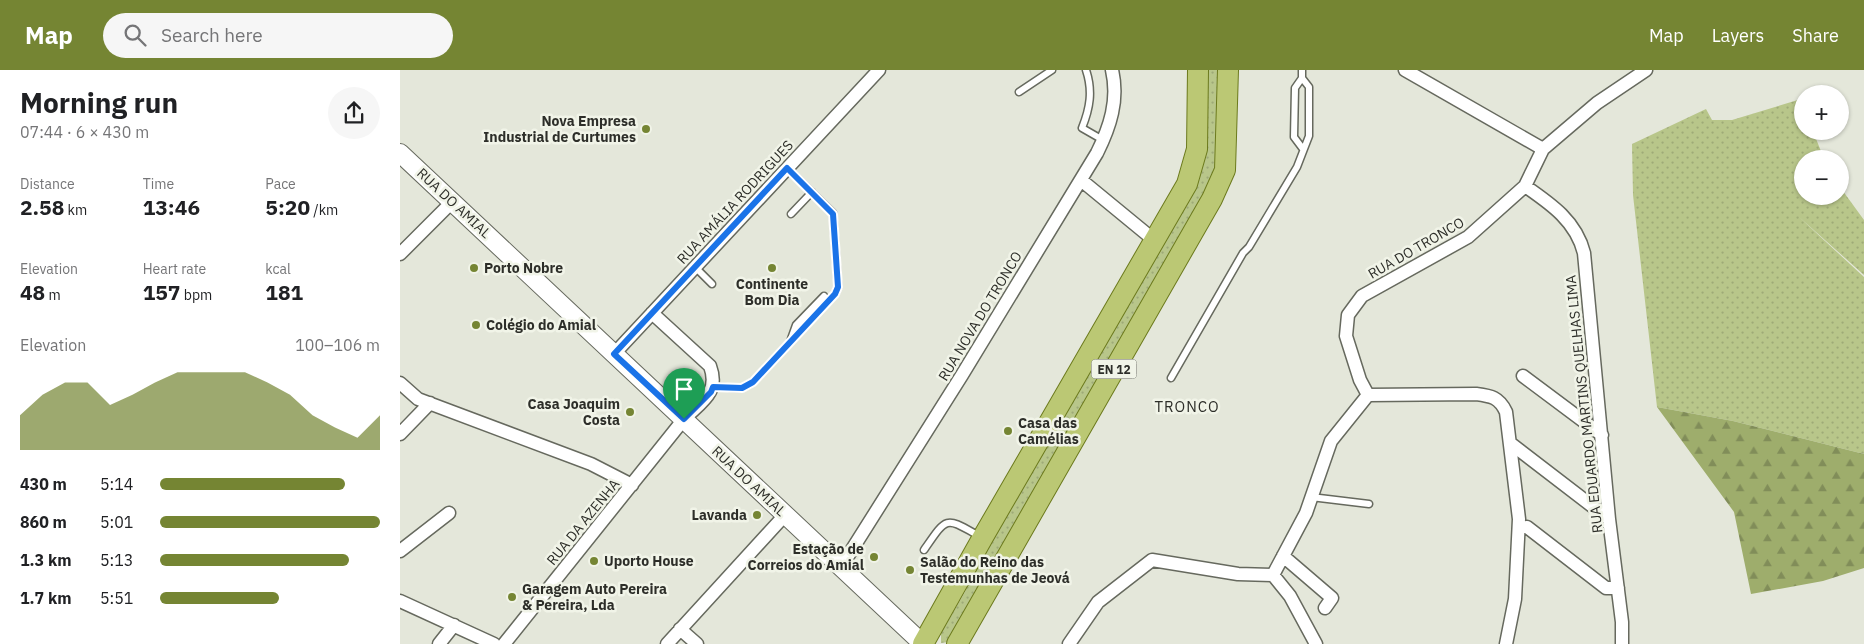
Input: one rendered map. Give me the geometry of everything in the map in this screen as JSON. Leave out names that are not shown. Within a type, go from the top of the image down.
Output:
[{"type":"main road","name":"EN 12","points":[[923,644],[982,537],[1187,184],[1197,149],[1198,70]]},
{"type":"main road","name":"EN 12","points":[[957,644],[1212,198],[1225,170],[1231,74]]},
{"type":"main road","name":"RUA DO AMIAL","points":[[400,153],[923,644]]},
{"type":"street","name":"RUA AMÁLIA RODRIGUES","points":[[614,354],[879,70]]},
{"type":"street","name":"RUA NOVA DO TRONCO","points":[[841,567],[962,375],[1104,140],[1113,115],[1114,79],[1112,70]]},
{"type":"street","points":[[1405,70],[1543,149]]},
{"type":"street","name":"RUA DO TRONCO","points":[[1368,395],[1360,380],[1346,336],[1348,315],[1362,296],[1468,237],[1525,186],[1543,149],[1597,103],[1646,70]]},
{"type":"street","points":[[1081,180],[1154,240]]},
{"type":"street","name":"RUA EDUARDO MARTINS QUELHAS LIMA","points":[[1525,186],[1562,214],[1580,240],[1584,253],[1622,644]]},
{"type":"street","points":[[400,254],[452,202]]},
{"type":"street","points":[[652,313],[710,366],[714,377],[713,387]]},
{"type":"street","points":[[1522,376],[1602,435]]},
{"type":"street","points":[[400,382],[418,399],[591,464],[632,484]]},
{"type":"street","name":"RUA DA AZENHA","points":[[504,644],[684,419],[711,392],[713,387]]},
{"type":"street","points":[[1273,575],[1311,497],[1331,441],[1368,395],[1476,394],[1493,396],[1500,401],[1506,412],[1520,519],[1515,599],[1506,644]]},
{"type":"street","points":[[400,434],[430,403]]},
{"type":"street","points":[[1510,443],[1609,519]]},
{"type":"street","points":[[400,551],[449,513]]},
{"type":"street","points":[[667,644],[785,515]]},
{"type":"street","points":[[1527,527],[1606,588],[1618,588]]},
{"type":"street","points":[[1283,556],[1332,598],[1325,608]]},
{"type":"street","points":[[1069,644],[1098,602],[1152,560],[1252,574],[1273,575],[1290,596],[1316,644]]},
{"type":"street","points":[[400,601],[494,644]]},
{"type":"street","points":[[440,644],[454,625]]},
{"type":"street","points":[[680,629],[697,644]]},
{"type":"lane","points":[[1019,92],[1052,70]]},
{"type":"lane","points":[[1086,70],[1090,82],[1090,109],[1082,128],[1104,140]]},
{"type":"lane","points":[[1302,70],[1302,78],[1295,88],[1294,137],[1303,149]]},
{"type":"lane","points":[[1171,378],[1244,252],[1249,247],[1297,167],[1309,136],[1309,87],[1302,78]]},
{"type":"lane","points":[[713,387],[748,386],[835,294],[838,287],[833,214],[787,168]]},
{"type":"lane","points":[[791,214],[812,192]]},
{"type":"lane","points":[[694,267],[712,284]]},
{"type":"lane","points":[[789,343],[796,325],[824,296]]},
{"type":"lane","points":[[1311,497],[1369,504]]},
{"type":"lane","points":[[924,550],[946,522],[953,521],[982,537]]},
{"type":"green space","points":[[1205,70],[1221,70],[1219,166],[949,642],[941,643],[941,633],[965,592],[974,570],[1174,220]]},
{"type":"green space","points":[[1794,101],[1794,140],[1817,140],[1820,150],[1794,150],[1794,205],[1849,205],[1849,199],[1864,220],[1864,275],[1798,216],[1864,277],[1864,454],[1733,421],[1657,407],[1633,195],[1632,144],[1706,109],[1712,120],[1732,120]]},
{"type":"green space","points":[[1657,407],[1733,421],[1864,454],[1864,568],[1823,581],[1751,594],[1734,512]]},
{"type":"place","name":"Nova Empresa Industrial de Curtumes","points":[[646,129]]},
{"type":"place","name":"Porto Nobre","points":[[474,268]]},
{"type":"place","name":"Continente Bom Dia","points":[[772,268]]},
{"type":"place","name":"Colégio do Amial","points":[[476,325]]},
{"type":"place","name":"Casa Joaquim Costa","points":[[630,412]]},
{"type":"place","name":"Casa das Camélias","points":[[1008,431]]},
{"type":"place","name":"Lavanda","points":[[757,515]]},
{"type":"place","name":"Estação de Correios do Amial","points":[[874,557]]},
{"type":"place","name":"Uporto House","points":[[594,561]]},
{"type":"place","name":"Salão do Reino das Testemunhas de Jeová","points":[[910,570]]},
{"type":"place","name":"Garagem Auto Pereira & Pereira, Lda","points":[[512,597]]},
{"type":"district","name":"TRONCO","points":[[1187,406]]},
{"type":"route","points":[[787,168],[833,214],[839,278],[838,287],[835,294],[753,382],[742,388],[713,387],[711,392],[684,419],[614,354],[787,168]]}]
